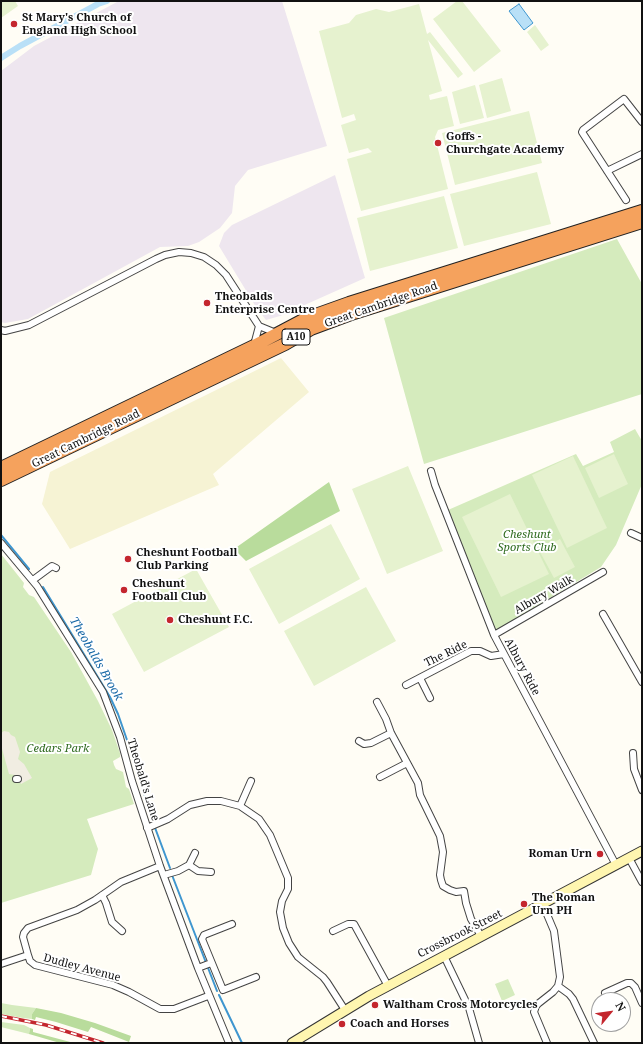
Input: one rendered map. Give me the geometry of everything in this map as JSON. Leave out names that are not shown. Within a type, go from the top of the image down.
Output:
[{"type":"highway","name":"Great Cambridge Road","points":[[1,468],[280,334],[307,318],[349,303],[642,211]]},
{"type":"highway","name":"Great Cambridge Road","points":[[1,480],[285,344],[311,329],[361,310],[642,222]]},
{"type":"main road","name":"Crossbrook Street","points":[[292,1043],[303,1040],[345,1010],[388,986],[481,936],[543,905],[642,851]]},
{"type":"street","points":[[626,200],[583,135],[583,130],[624,99],[642,122]]},
{"type":"street","points":[[607,171],[642,154]]},
{"type":"street","points":[[1,330],[5,331],[29,325],[164,255],[178,252],[191,253],[204,257],[216,265],[226,275],[259,326],[280,334]]},
{"type":"street","points":[[254,346],[259,326]]},
{"type":"street","name":"Albury Ride","points":[[431,471],[435,485],[494,635],[616,865]]},
{"type":"street","points":[[631,533],[642,538]]},
{"type":"street","name":"Theobald's Lane","points":[[1,543],[35,578],[103,692],[120,737],[132,781],[152,826],[160,866],[169,874],[205,965],[208,996],[229,1043]]},
{"type":"street","points":[[35,578],[52,566],[56,568]]},
{"type":"street","name":"Albury Walk","points":[[494,635],[603,572]]},
{"type":"street","points":[[603,614],[642,682]]},
{"type":"street","name":"The Ride","points":[[406,685],[471,652],[480,651],[491,656],[504,654]]},
{"type":"street","name":"The Ride","points":[[420,678],[430,698]]},
{"type":"street","points":[[377,702],[391,733],[418,783],[420,795],[440,836],[443,852],[440,880],[443,886],[450,890],[456,892],[464,891],[469,913],[481,936]]},
{"type":"street","points":[[359,741],[364,744],[371,743],[391,733]]},
{"type":"street","points":[[633,753],[634,769],[642,790]]},
{"type":"street","points":[[380,777],[407,763]]},
{"type":"street","points":[[240,806],[251,781]]},
{"type":"street","points":[[152,826],[168,819],[184,808],[201,802],[220,801],[240,806],[254,815],[264,825],[270,835],[286,872],[289,885],[282,901],[280,912],[283,928],[292,949],[302,961],[323,977],[345,1010]]},
{"type":"street","points":[[169,874],[189,865],[195,853]]},
{"type":"street","points":[[629,858],[642,882]]},
{"type":"street","points":[[189,865],[198,872],[211,872]]},
{"type":"street","name":"Dudley Avenue","points":[[160,866],[121,882],[77,910],[28,928],[23,937],[30,961],[35,965],[113,986],[129,992],[156,1008],[163,1010],[174,1009],[208,996]]},
{"type":"street","points":[[102,895],[112,922],[122,930]]},
{"type":"street","points":[[543,905],[554,931],[560,966],[558,986],[554,992],[536,1006],[534,1012],[547,1043]]},
{"type":"street","points":[[232,924],[204,935],[202,938],[205,965],[222,990],[256,977]]},
{"type":"street","points":[[333,931],[348,924],[354,924],[388,986]]},
{"type":"street","points":[[1,964],[28,955]]},
{"type":"street","points":[[444,956],[469,1008],[479,1043]]},
{"type":"street","points":[[609,992],[627,983],[631,983],[635,987],[642,1003]]},
{"type":"street","points":[[558,986],[573,999],[594,1043]]},
{"type":"shaded area","points":[[121,1],[282,1],[327,146],[248,170],[235,186],[232,213],[220,228],[199,242],[188,246],[160,247],[28,319],[5,323],[1,322],[1,71],[34,46]]},
{"type":"shaded area","points":[[335,175],[365,278],[280,316],[266,320],[256,307],[219,246],[224,233],[232,225]]},
{"type":"shaded area","points":[[281,358],[309,392],[213,474],[219,485],[70,549],[42,504],[50,472]]},
{"type":"shaded area","points":[[4,731],[9,732],[15,737],[20,752],[18,759],[24,764],[32,778],[21,784],[15,775],[9,774],[1,745],[1,733]]},
{"type":"green space","points":[[1,1],[15,1],[18,6],[1,18]]},
{"type":"green space","points":[[457,1],[462,1],[501,51],[474,72],[433,19]]},
{"type":"green space","points":[[419,4],[427,34],[430,32],[463,74],[458,78],[428,40],[442,91],[429,95],[430,100],[447,96],[454,126],[438,130],[435,137],[448,189],[361,211],[347,159],[372,152],[368,148],[349,153],[341,125],[356,120],[354,114],[342,118],[319,31],[349,23],[356,15],[376,9],[389,12]]},
{"type":"green space","points":[[535,25],[549,45],[541,51],[527,32]]},
{"type":"green space","points":[[502,78],[511,111],[487,118],[479,85]]},
{"type":"green space","points":[[475,85],[484,118],[460,124],[452,92]]},
{"type":"green space","points":[[529,111],[542,163],[455,185],[442,133]]},
{"type":"green space","points":[[537,172],[551,224],[464,246],[450,194]]},
{"type":"green space","points":[[444,196],[458,248],[370,271],[357,218]]},
{"type":"green space","points":[[617,239],[642,284],[642,394],[424,464],[384,318]]},
{"type":"green space","name":"Cheshunt Sports Club","points":[[635,429],[642,441],[642,484],[616,545],[601,567],[496,631],[448,510],[576,454],[583,466],[614,452],[610,442]]},
{"type":"green space","points":[[614,454],[628,484],[599,498],[585,468]]},
{"type":"green space","points":[[573,456],[607,528],[567,548],[532,475]]},
{"type":"green space","points":[[408,466],[443,551],[387,574],[352,489]]},
{"type":"green space","points":[[329,482],[340,511],[246,561],[234,549]]},
{"type":"green space","points":[[510,494],[549,574],[501,597],[462,517]]},
{"type":"green space","points":[[331,524],[360,579],[279,624],[249,569]]},
{"type":"green space","points":[[560,539],[575,567],[554,578],[539,550]]},
{"type":"green space","name":"Cedars Park","points":[[1,554],[24,583],[23,587],[29,595],[34,597],[71,652],[98,701],[112,730],[120,753],[120,757],[113,761],[114,765],[116,769],[123,772],[126,787],[129,789],[134,804],[87,819],[98,849],[91,875],[1,903]]},
{"type":"green space","name":"Cheshunt F.C.","points":[[196,569],[229,627],[144,672],[112,614]]},
{"type":"green space","points":[[366,587],[396,641],[314,686],[284,631]]},
{"type":"green space","points":[[508,979],[515,995],[502,1001],[495,984]]},
{"type":"green space","points":[[1,1003],[36,1008],[32,1014],[32,1019],[23,1018],[1,1014]]},
{"type":"green space","points":[[36,1008],[61,1013],[95,1023],[131,1036],[129,1042],[91,1027],[88,1032],[36,1017],[35,1020],[32,1019],[32,1014]]},
{"type":"green space","points":[[1,1022],[24,1025],[30,1028],[29,1034],[1,1027]]},
{"type":"green space","points":[[30,1028],[33,1029],[33,1032],[74,1043],[60,1043],[29,1034]]},
{"type":"water","points":[[519,4],[533,23],[524,30],[509,11]]},
{"type":"waterway","points":[[1,58],[20,46],[98,4],[107,1]]},
{"type":"waterway","name":"Theobalds Brook","points":[[1,535],[29,569]]},
{"type":"waterway","name":"Theobalds Brook","points":[[43,587],[110,697],[118,714],[136,766]]},
{"type":"waterway","name":"Theobalds Brook","points":[[138,772],[151,817],[170,868]]},
{"type":"waterway","name":"Theobalds Brook","points":[[172,875],[217,991]]},
{"type":"waterway","name":"Theobalds Brook","points":[[219,995],[242,1043]]},
{"type":"railway","points":[[1,1016],[46,1025],[103,1043]]},
{"type":"place","name":"St Mary's Church of England High School","points":[[14,24]]},
{"type":"place","name":"Goffs - Churchgate Academy","points":[[438,143]]},
{"type":"place","name":"Theobalds Enterprise Centre","points":[[207,303]]},
{"type":"place","name":"Cheshunt Football Club Parking","points":[[128,559]]},
{"type":"place","name":"Cheshunt Football Club","points":[[124,590]]},
{"type":"place","name":"Cheshunt F.C.","points":[[170,620]]},
{"type":"place","name":"Roman Urn","points":[[600,854]]},
{"type":"place","name":"The Roman Urn PH","points":[[524,904]]},
{"type":"place","name":"Waltham Cross Motorcycles","points":[[375,1005]]},
{"type":"place","name":"Coach and Horses","points":[[342,1024]]}]
